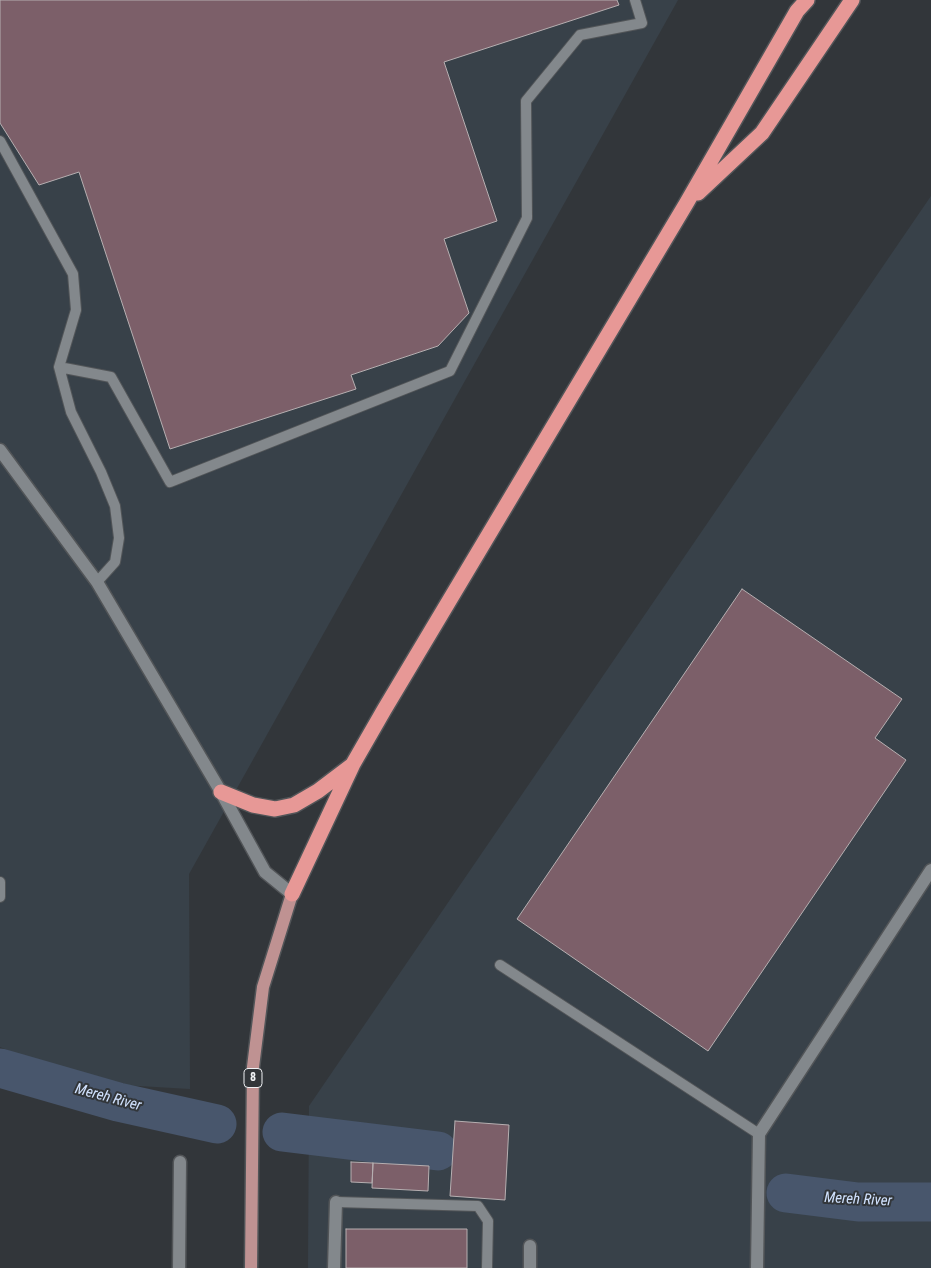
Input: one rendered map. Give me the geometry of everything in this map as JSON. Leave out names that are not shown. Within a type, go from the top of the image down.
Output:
[{"type":"highway","points":[[686,204],[762,133],[852,0]]},
{"type":"highway","points":[[292,894],[353,764],[686,204],[802,4]]},
{"type":"highway","points":[[221,792],[253,805],[275,809],[294,804],[318,791],[353,764]]},
{"type":"main road","name":"8","points":[[251,1268],[253,1067],[263,986],[292,894]]},
{"type":"street","points":[[0,450],[97,582],[221,792],[265,872],[292,894]]},
{"type":"street","points":[[757,1268],[759,1134],[931,870]]},
{"type":"street","points":[[179,1268],[180,1162]]},
{"type":"street","points":[[334,1268],[336,1202]]},
{"type":"street","points":[[530,1246],[530,1268]]},
{"type":"lane","points":[[59,367],[111,377],[170,482],[450,370],[527,218],[526,101],[580,35],[642,23],[635,0]]},
{"type":"lane","points":[[0,141],[72,274],[76,310],[59,367],[71,412],[101,472],[115,506],[119,538],[114,562],[97,582]]},
{"type":"lane","points":[[0,882],[0,897]]},
{"type":"lane","points":[[500,965],[759,1134]]},
{"type":"lane","points":[[336,1202],[478,1206],[488,1221],[487,1268]]},
{"type":"shaded area","points":[[0,0],[678,0],[189,874],[190,1089],[88,1083],[0,1047]]},
{"type":"shaded area","points":[[931,196],[931,1268],[308,1268],[309,1106]]},
{"type":"building","points":[[0,0],[617,0],[619,5],[444,62],[497,221],[444,239],[469,313],[438,346],[351,375],[356,389],[170,449],[79,172],[39,185],[0,123]]},
{"type":"building","points":[[742,589],[902,699],[875,738],[906,760],[708,1051],[517,919]]},
{"type":"building","points":[[455,1121],[509,1125],[505,1200],[450,1196]]},
{"type":"building","points":[[351,1162],[373,1163],[372,1183],[351,1182]]},
{"type":"building","points":[[373,1163],[429,1166],[428,1191],[372,1188]]},
{"type":"building","points":[[346,1229],[467,1229],[467,1268],[346,1268]]},
{"type":"waterway","name":"Mereh River","points":[[0,1068],[118,1102],[217,1124]]},
{"type":"waterway","name":"Mereh River","points":[[282,1132],[438,1151]]},
{"type":"waterway","name":"Mereh River","points":[[786,1193],[858,1202],[931,1202]]}]
